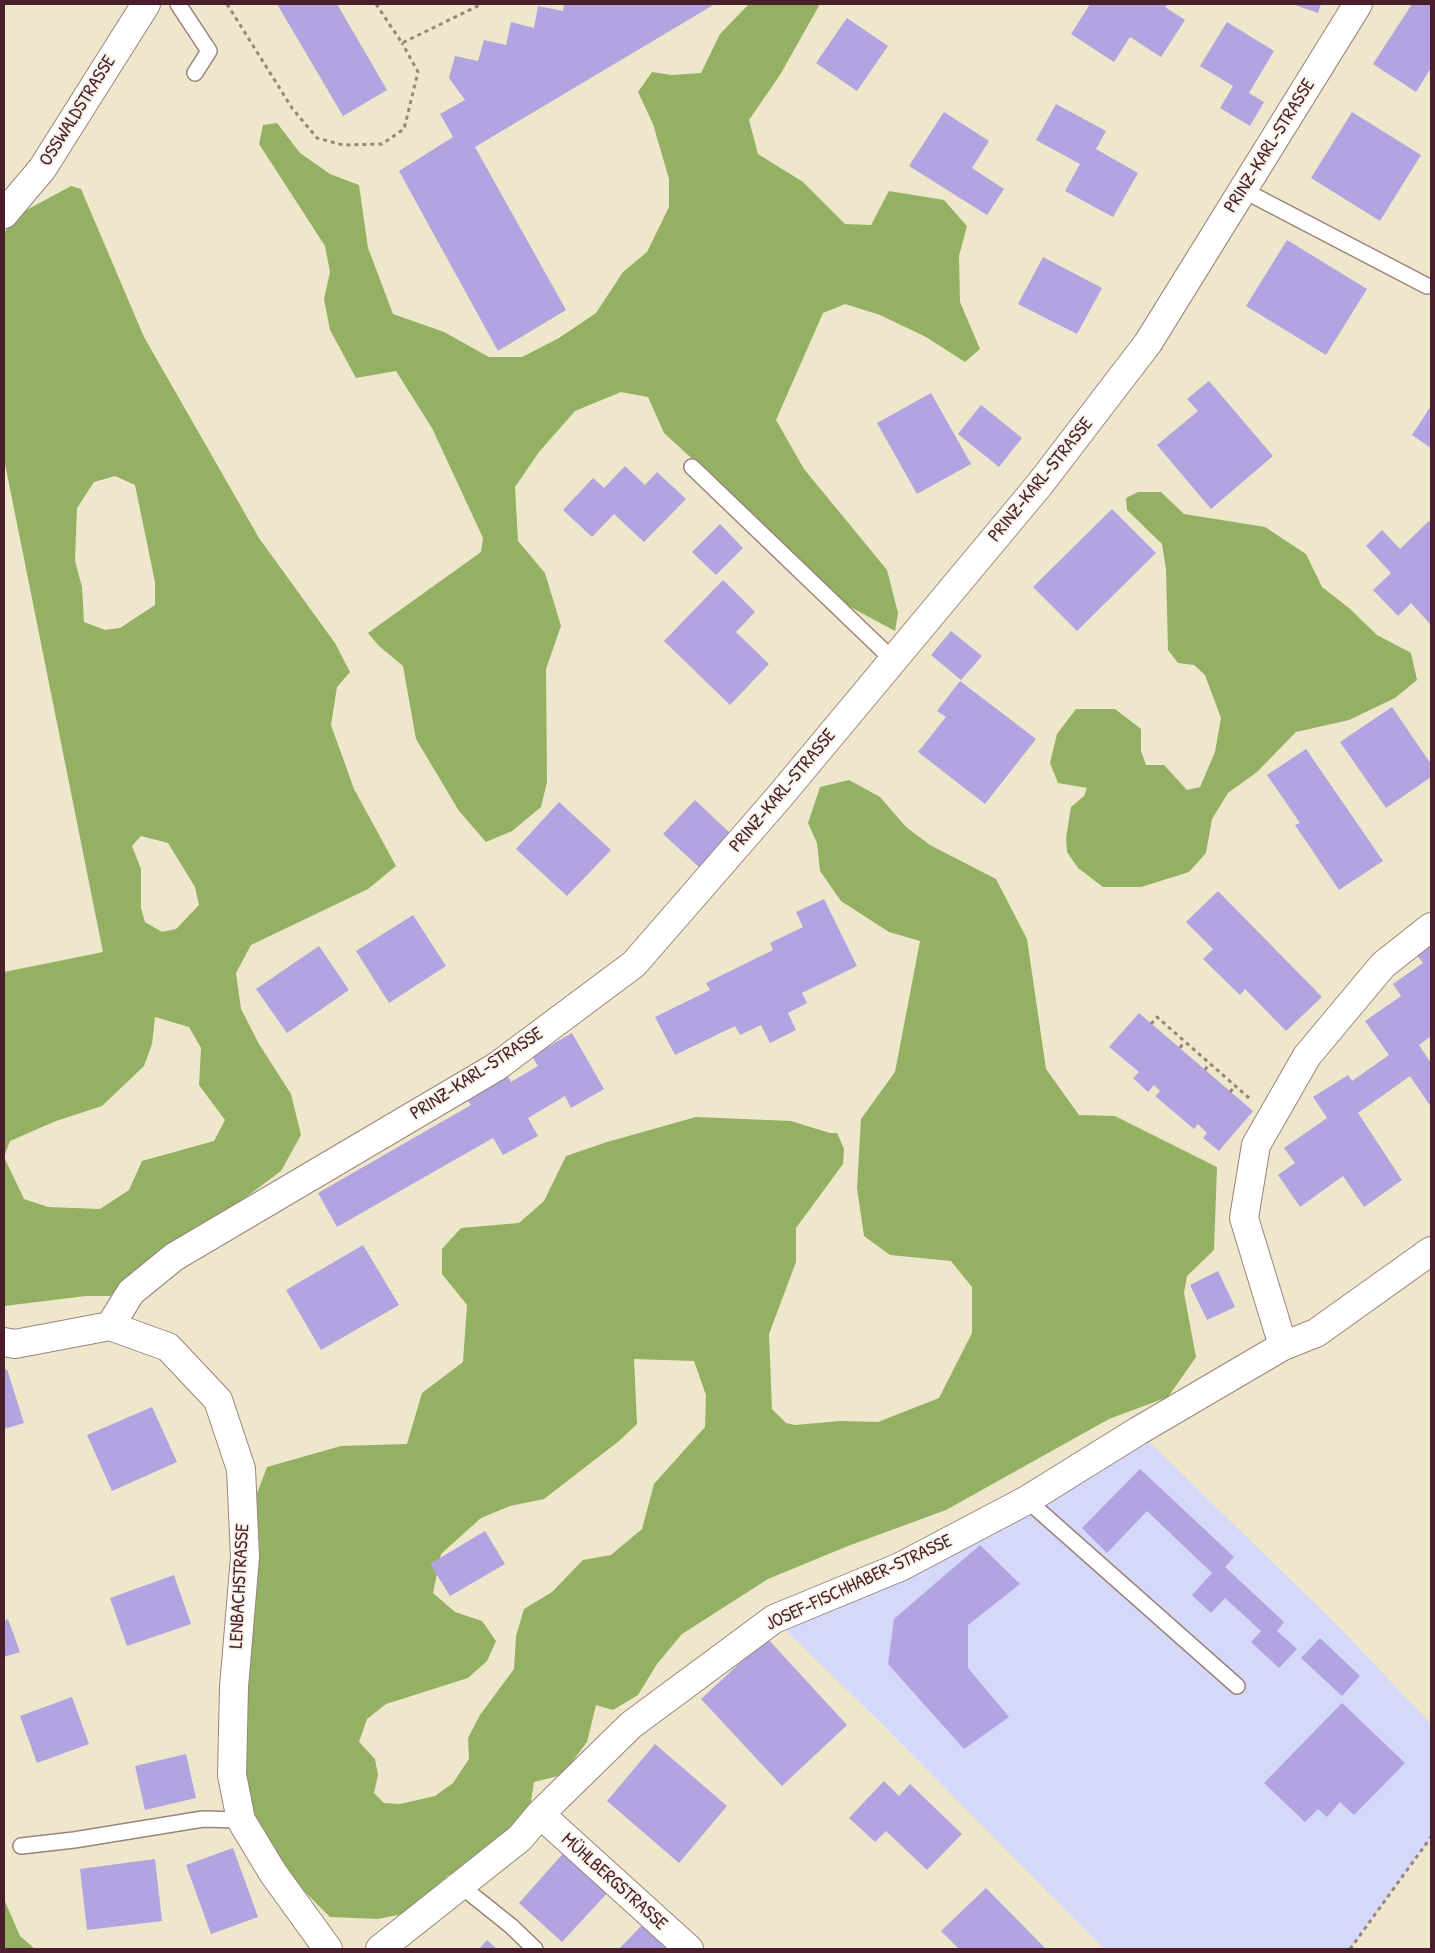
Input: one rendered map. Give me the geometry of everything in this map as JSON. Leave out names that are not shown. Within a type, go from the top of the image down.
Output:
[{"type":"street","name":"OSSWALDSTRASSE","points":[[4,214],[42,169],[146,4]]},
{"type":"street","name":"PRINZ-KARL-STRASSE","points":[[110,1326],[131,1292],[174,1257],[496,1067],[634,964],[774,803],[1040,484],[1148,343],[1358,4]]},
{"type":"street","points":[[1283,1346],[1244,1218],[1256,1145],[1307,1056],[1383,965],[1431,927]]},
{"type":"street","name":"JOSEF-FISCHHABER-STRASSE","points":[[380,1949],[520,1838],[540,1814],[632,1725],[774,1619],[900,1567],[1028,1500],[1138,1431],[1283,1346],[1316,1333],[1431,1251]]},
{"type":"street","points":[[4,1342],[15,1344],[110,1326]]},
{"type":"street","name":"LENBACHSTRASSE","points":[[110,1326],[168,1347],[218,1400],[241,1469],[245,1557],[234,1687],[232,1775],[241,1820],[274,1873],[328,1949]]},
{"type":"street","name":"MÜHLBERGSTRASSE","points":[[540,1814],[689,1949]]},
{"type":"lane","points":[[178,4],[209,51],[195,73]]},
{"type":"lane","points":[[1243,190],[1427,286]]},
{"type":"lane","points":[[692,468],[894,660]]},
{"type":"lane","points":[[1028,1500],[1238,1686]]},
{"type":"lane","points":[[21,1846],[74,1840],[203,1819],[241,1820]]},
{"type":"lane","points":[[461,1886],[511,1926],[535,1949]]},
{"type":"path","points":[[227,4],[292,108],[317,138],[343,145],[382,144],[404,129],[418,72],[376,4]]},
{"type":"path","points":[[402,44],[482,4]]},
{"type":"path","points":[[1151,1024],[1157,1017],[1244,1094]]},
{"type":"path","points":[[1180,1048],[1184,1042]]},
{"type":"path","points":[[1205,1070],[1209,1064]]},
{"type":"path","points":[[1230,1092],[1235,1086]]},
{"type":"path","points":[[1350,1949],[1431,1838]]},
{"type":"shaded area","points":[[1138,1431],[1338,1626],[1431,1724],[1431,1837],[1350,1949],[1104,1949],[881,1723],[774,1619]]},
{"type":"green space","points":[[749,4],[820,4],[780,75],[749,120],[758,154],[803,182],[845,224],[871,225],[889,191],[944,200],[967,226],[959,256],[960,302],[980,349],[965,362],[926,337],[880,315],[845,304],[823,313],[776,420],[804,469],[887,570],[898,613],[895,631],[843,603],[748,510],[664,433],[648,397],[621,392],[575,411],[539,452],[515,487],[518,541],[545,573],[561,626],[546,669],[547,782],[541,807],[512,831],[486,842],[459,811],[416,739],[403,666],[379,646],[368,633],[481,552],[483,538],[432,428],[396,371],[356,378],[330,330],[324,299],[330,272],[325,246],[259,144],[263,125],[277,123],[300,153],[330,174],[359,185],[368,248],[393,314],[444,332],[489,357],[522,357],[559,338],[596,313],[623,272],[647,252],[669,207],[669,179],[653,124],[638,92],[652,72],[672,75],[701,73],[720,34]]},
{"type":"green space","points":[[71,186],[81,189],[144,337],[259,538],[335,643],[350,672],[337,687],[331,725],[354,789],[396,866],[368,889],[251,945],[236,973],[241,1009],[259,1044],[291,1094],[301,1135],[281,1171],[113,1296],[86,1296],[4,1306],[4,1157],[4,972],[103,952],[4,459],[4,232],[23,212]],"holes":[[[115,476],[135,485],[155,582],[155,605],[120,628],[105,630],[84,622],[82,587],[75,561],[77,508],[94,482]],[[141,836],[168,843],[195,887],[199,905],[176,929],[162,932],[145,922],[141,908],[141,869],[132,846]],[[155,1017],[189,1027],[201,1048],[199,1085],[225,1120],[214,1141],[142,1161],[129,1190],[100,1209],[48,1207],[24,1199],[4,1157],[10,1141],[56,1121],[102,1106],[144,1066],[152,1044]]]},
{"type":"green space","points":[[1138,492],[1161,492],[1184,514],[1265,527],[1306,554],[1322,587],[1349,608],[1377,635],[1411,653],[1417,680],[1395,698],[1349,720],[1296,732],[1257,772],[1228,793],[1212,819],[1206,853],[1189,872],[1141,887],[1103,887],[1078,868],[1067,852],[1066,838],[1071,807],[1084,796],[1087,788],[1058,783],[1050,763],[1057,734],[1076,709],[1115,709],[1141,729],[1141,751],[1146,765],[1164,765],[1187,790],[1200,787],[1215,752],[1221,718],[1205,675],[1194,665],[1178,663],[1168,650],[1166,569],[1162,544],[1127,510],[1126,498]]},
{"type":"green space","points":[[849,780],[880,797],[906,827],[930,845],[996,879],[1027,939],[1046,1069],[1079,1115],[1115,1116],[1217,1167],[1214,1250],[1187,1276],[1184,1293],[1196,1357],[1168,1397],[1109,1419],[946,1510],[848,1546],[768,1579],[682,1634],[657,1664],[638,1695],[613,1710],[596,1705],[587,1742],[562,1775],[534,1782],[530,1807],[464,1873],[448,1875],[417,1911],[378,1919],[330,1917],[282,1869],[256,1830],[242,1780],[245,1658],[256,1496],[267,1467],[341,1446],[407,1444],[422,1393],[463,1362],[467,1305],[442,1274],[442,1249],[461,1228],[519,1223],[544,1201],[566,1156],[607,1142],[696,1117],[791,1121],[830,1133],[837,1133],[844,1149],[843,1164],[796,1228],[796,1262],[769,1334],[772,1409],[786,1423],[795,1425],[840,1421],[878,1422],[939,1398],[972,1333],[972,1287],[951,1261],[890,1255],[864,1236],[857,1188],[861,1119],[895,1072],[920,941],[889,932],[841,901],[820,871],[817,843],[808,823],[820,787]],"holes":[[[634,1359],[694,1361],[706,1395],[705,1427],[654,1484],[642,1529],[611,1555],[583,1560],[552,1592],[524,1609],[516,1636],[514,1669],[480,1715],[468,1738],[469,1759],[453,1783],[435,1796],[400,1804],[384,1803],[374,1793],[378,1775],[375,1759],[359,1742],[367,1719],[386,1704],[468,1678],[487,1661],[496,1641],[482,1621],[455,1612],[433,1593],[441,1554],[481,1518],[510,1506],[544,1499],[619,1441],[637,1424]]]},
{"type":"green space","points":[[4,1899],[20,1936],[35,1949],[4,1949]]},
{"type":"building","points":[[277,4],[337,4],[387,90],[343,116]]},
{"type":"building","points":[[564,4],[715,4],[475,147],[566,310],[498,351],[399,171],[453,137],[440,114],[465,100],[449,78],[455,56],[478,61],[484,40],[506,45],[511,22],[534,28],[538,6],[563,11]]},
{"type":"building","points":[[1090,4],[1168,4],[1165,7],[1185,20],[1161,57],[1130,37],[1114,62],[1071,34]]},
{"type":"building","points":[[1292,4],[1321,4],[1318,13]]},
{"type":"building","points":[[1412,4],[1431,4],[1431,68],[1416,92],[1373,64]]},
{"type":"building","points":[[847,18],[888,46],[857,91],[816,63]]},
{"type":"building","points":[[1227,22],[1274,51],[1249,93],[1264,102],[1250,126],[1220,108],[1233,86],[1200,66]]},
{"type":"building","points":[[1056,104],[1106,131],[1096,149],[1138,173],[1113,217],[1065,191],[1080,164],[1036,140]]},
{"type":"building","points":[[944,112],[989,141],[972,168],[1004,189],[987,215],[909,166]]},
{"type":"building","points":[[1352,112],[1421,155],[1380,221],[1311,178]]},
{"type":"building","points":[[1287,240],[1367,289],[1326,355],[1246,306]]},
{"type":"building","points":[[1043,257],[1102,288],[1077,334],[1018,304]]},
{"type":"building","points":[[1209,381],[1273,456],[1211,509],[1157,445],[1198,411],[1187,399]]},
{"type":"building","points":[[931,393],[971,464],[917,494],[877,423]]},
{"type":"building","points":[[981,405],[1022,438],[999,467],[958,434]]},
{"type":"building","points":[[1431,406],[1431,448],[1412,435]]},
{"type":"building","points":[[625,466],[645,485],[657,472],[686,499],[644,542],[614,514],[592,537],[563,510],[593,478],[604,488]]},
{"type":"building","points":[[1112,509],[1156,553],[1077,631],[1033,587]]},
{"type":"building","points":[[1429,521],[1431,524],[1431,625],[1411,603],[1398,616],[1373,590],[1391,573],[1366,546],[1382,530],[1400,549]]},
{"type":"building","points":[[720,524],[743,548],[716,575],[692,552]]},
{"type":"building","points":[[723,580],[755,612],[736,632],[769,664],[730,705],[664,641]]},
{"type":"building","points":[[951,631],[982,656],[961,680],[931,655]]},
{"type":"building","points":[[960,681],[1036,739],[985,804],[918,752],[946,717],[937,711]]},
{"type":"building","points":[[1392,707],[1431,764],[1431,777],[1386,808],[1340,742]]},
{"type":"building","points":[[1306,749],[1383,861],[1339,890],[1295,825],[1300,823],[1267,775]]},
{"type":"building","points":[[695,800],[732,835],[700,868],[663,834]]},
{"type":"building","points":[[559,802],[611,850],[567,896],[516,849]]},
{"type":"building","points":[[1218,891],[1322,997],[1286,1031],[1245,989],[1240,995],[1203,959],[1213,949],[1186,922]]},
{"type":"building","points":[[824,899],[857,966],[802,993],[807,1003],[788,1013],[796,1030],[770,1043],[761,1025],[740,1035],[735,1026],[675,1055],[655,1017],[710,990],[706,983],[773,950],[770,943],[803,927],[796,912]]},
{"type":"building","points":[[413,915],[446,966],[389,1003],[356,951]]},
{"type":"building","points":[[1431,939],[1431,1036],[1419,1045],[1431,1063],[1431,1107],[1410,1076],[1358,1113],[1402,1180],[1364,1207],[1343,1176],[1300,1207],[1278,1175],[1295,1163],[1284,1148],[1327,1118],[1313,1097],[1348,1075],[1352,1081],[1389,1055],[1365,1021],[1401,996],[1393,984],[1423,963],[1414,951]]},
{"type":"building","points":[[319,946],[349,990],[287,1033],[256,989]]},
{"type":"building","points":[[1139,1013],[1253,1111],[1219,1151],[1203,1138],[1207,1133],[1198,1124],[1194,1129],[1155,1096],[1160,1091],[1154,1085],[1148,1092],[1133,1078],[1139,1072],[1109,1047]]},
{"type":"building","points":[[572,1033],[604,1089],[571,1108],[565,1096],[528,1118],[538,1136],[503,1155],[493,1138],[337,1227],[318,1193],[471,1105],[466,1098],[507,1075],[511,1082],[538,1066],[532,1056]]},
{"type":"building","points":[[363,1245],[399,1305],[321,1350],[286,1290]]},
{"type":"building","points":[[1218,1271],[1235,1307],[1207,1320],[1190,1285]]},
{"type":"building","points":[[7,1369],[24,1423],[4,1429],[4,1370]]},
{"type":"building","points":[[152,1407],[177,1462],[112,1491],[87,1435]]},
{"type":"building","points":[[1140,1469],[1234,1557],[1225,1567],[1284,1622],[1277,1631],[1297,1649],[1279,1668],[1251,1642],[1261,1631],[1225,1598],[1211,1613],[1192,1595],[1212,1573],[1147,1511],[1107,1553],[1082,1528]]},
{"type":"building","points":[[485,1531],[505,1564],[450,1596],[430,1564]]},
{"type":"building","points":[[980,1545],[1020,1584],[968,1625],[968,1668],[1009,1717],[964,1749],[888,1664],[894,1619]]},
{"type":"building","points":[[174,1575],[191,1624],[127,1646],[110,1598]]},
{"type":"building","points":[[8,1619],[20,1652],[4,1657],[4,1621]]},
{"type":"building","points":[[767,1638],[847,1725],[782,1786],[701,1699]]},
{"type":"building","points":[[1320,1638],[1360,1676],[1342,1696],[1301,1658]]},
{"type":"building","points":[[72,1697],[89,1744],[37,1763],[20,1716]]},
{"type":"building","points":[[1342,1703],[1405,1763],[1354,1815],[1340,1802],[1327,1817],[1318,1809],[1305,1822],[1264,1783]]},
{"type":"building","points":[[655,1744],[727,1806],[679,1863],[607,1801]]},
{"type":"building","points":[[186,1754],[196,1798],[145,1810],[135,1766]]},
{"type":"building","points":[[884,1781],[899,1796],[910,1784],[962,1834],[927,1870],[886,1831],[875,1842],[849,1818]]},
{"type":"building","points":[[233,1848],[258,1917],[211,1934],[186,1865]]},
{"type":"building","points":[[567,1849],[611,1889],[562,1942],[519,1903]]},
{"type":"building","points":[[155,1859],[162,1921],[87,1930],[80,1869]]},
{"type":"building","points":[[986,1888],[1046,1949],[959,1949],[941,1931]]},
{"type":"building","points":[[647,1920],[678,1949],[619,1949]]},
{"type":"building","points":[[487,1940],[497,1949],[479,1949]]}]
